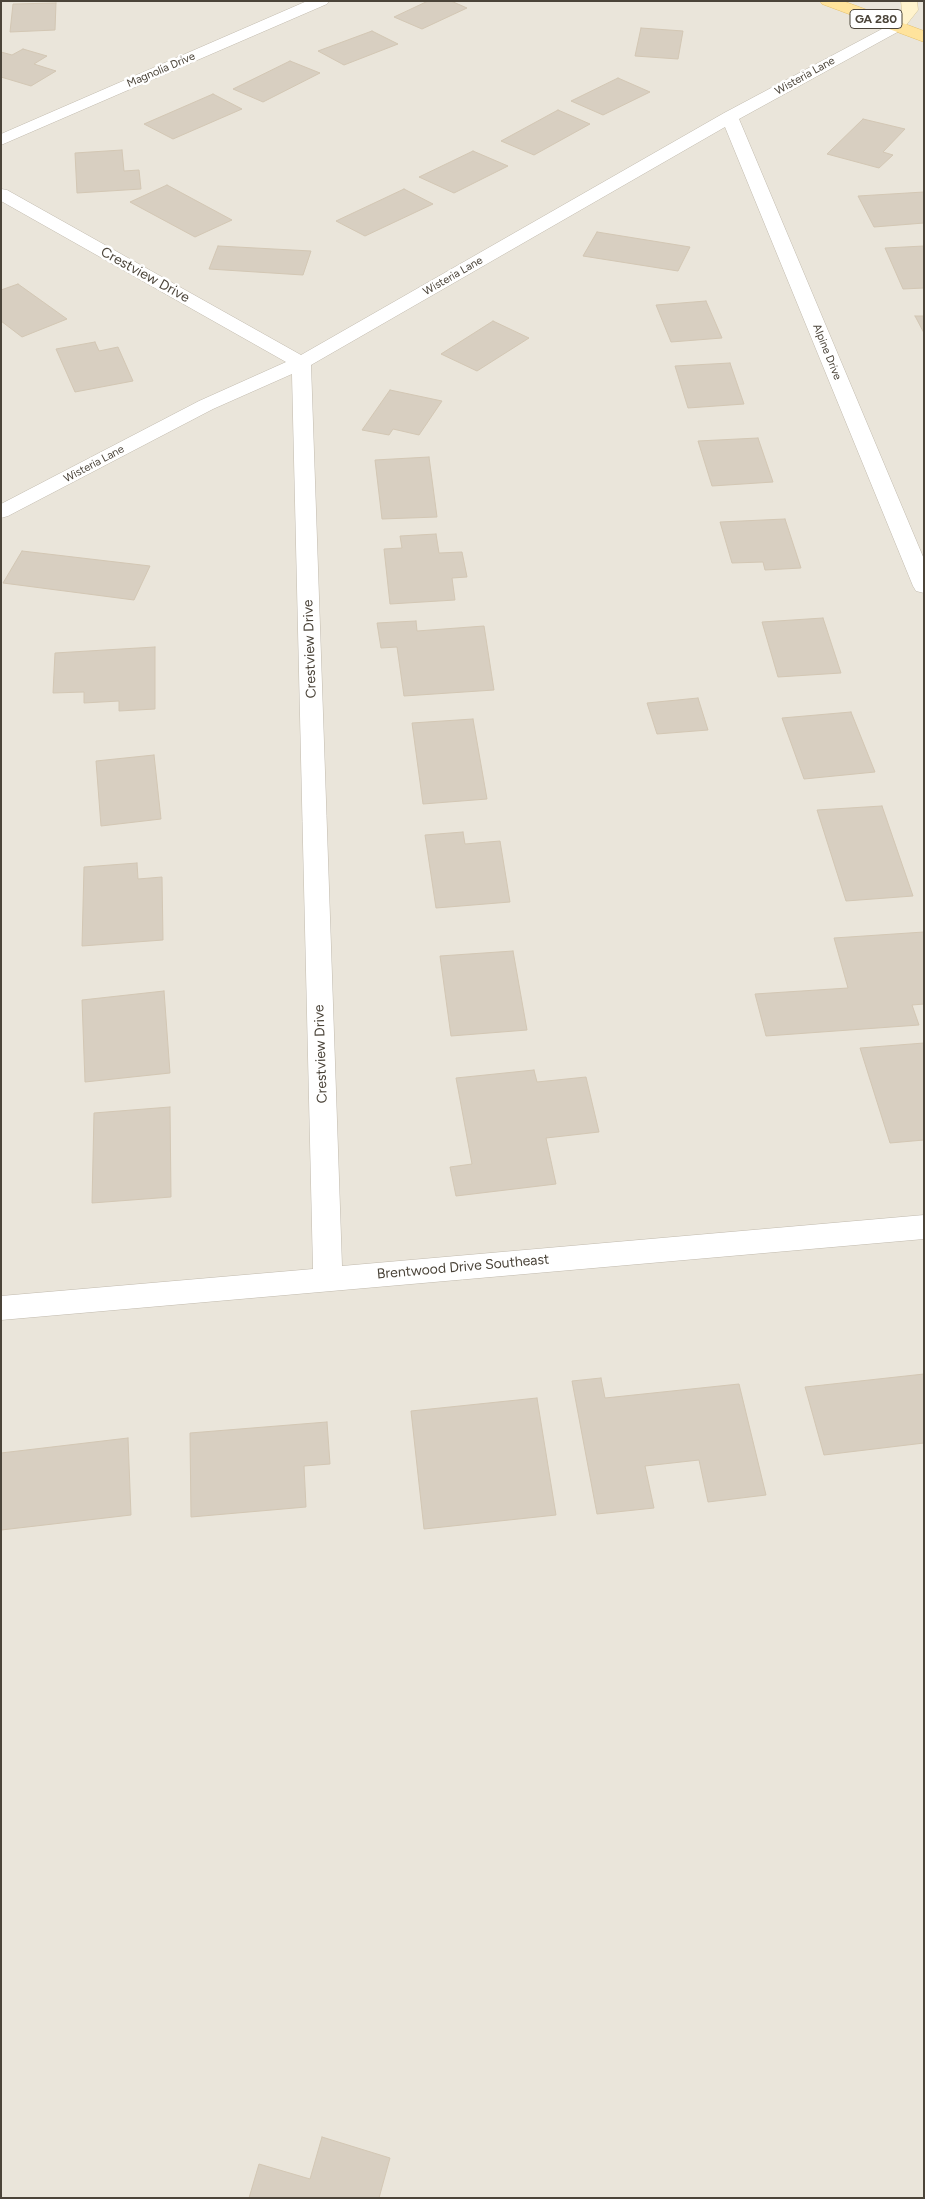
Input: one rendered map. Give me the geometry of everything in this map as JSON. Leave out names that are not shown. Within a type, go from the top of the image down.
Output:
[{"type":"main road","name":"GA 280","points":[[828,1],[924,36]]},
{"type":"street","name":"Magnolia Drive","points":[[1,140],[321,1]]},
{"type":"street","points":[[897,26],[910,10],[909,1]]},
{"type":"street","name":"Wisteria Lane","points":[[1,512],[206,405],[301,363],[730,117],[897,26]]},
{"type":"street","name":"Alpine Drive","points":[[730,117],[924,586]]},
{"type":"street","name":"Crestview Drive","points":[[1,194],[301,363],[328,1279]]},
{"type":"street","name":"Brentwood Drive Southeast","points":[[1,1308],[924,1227]]},
{"type":"shaded area","points":[[1,1],[924,1],[924,2198],[1,2198]]},
{"type":"building","points":[[428,1],[451,1],[467,8],[422,29],[394,17]]},
{"type":"building","points":[[56,3],[55,30],[10,32],[13,4]]},
{"type":"building","points":[[641,28],[683,31],[678,59],[635,56]]},
{"type":"building","points":[[372,31],[398,44],[344,65],[318,51]]},
{"type":"building","points":[[23,49],[47,56],[34,64],[56,71],[31,86],[1,77],[1,52],[12,55]]},
{"type":"building","points":[[290,61],[320,73],[263,102],[233,89]]},
{"type":"building","points":[[618,78],[650,92],[603,115],[571,101]]},
{"type":"building","points":[[213,94],[242,109],[173,139],[144,124]]},
{"type":"building","points":[[558,110],[590,124],[534,155],[501,141]]},
{"type":"building","points":[[863,119],[905,129],[883,152],[893,155],[879,168],[827,154]]},
{"type":"building","points":[[122,150],[124,171],[139,170],[141,189],[77,193],[75,153]]},
{"type":"building","points":[[473,151],[508,166],[454,193],[419,177]]},
{"type":"building","points":[[167,185],[232,220],[195,237],[130,202]]},
{"type":"building","points":[[404,189],[433,204],[365,236],[336,221]]},
{"type":"building","points":[[924,192],[924,223],[874,227],[858,196]]},
{"type":"building","points":[[597,232],[690,247],[678,271],[583,256]]},
{"type":"building","points":[[218,246],[311,251],[303,275],[209,269]]},
{"type":"building","points":[[924,246],[924,288],[903,289],[885,248]]},
{"type":"building","points":[[18,284],[67,319],[22,337],[1,321],[1,290]]},
{"type":"building","points":[[706,301],[722,338],[671,342],[656,305]]},
{"type":"building","points":[[915,316],[924,316],[924,333]]},
{"type":"building","points":[[493,321],[529,338],[477,371],[441,354]]},
{"type":"building","points":[[95,342],[99,351],[118,347],[133,381],[75,392],[56,349]]},
{"type":"building","points":[[730,363],[744,404],[688,408],[675,366]]},
{"type":"building","points":[[390,390],[442,401],[419,435],[393,429],[389,435],[362,430]]},
{"type":"building","points":[[758,438],[773,482],[712,486],[698,441]]},
{"type":"building","points":[[429,457],[437,517],[382,519],[375,460]]},
{"type":"building","points":[[785,519],[801,568],[765,570],[763,562],[732,563],[720,522]]},
{"type":"building","points":[[436,534],[439,553],[462,552],[467,577],[452,578],[455,600],[390,604],[384,549],[402,548],[400,536]]},
{"type":"building","points":[[22,551],[150,566],[134,600],[3,583]]},
{"type":"building","points":[[823,618],[841,673],[778,677],[762,622]]},
{"type":"building","points":[[416,621],[417,631],[484,626],[494,690],[404,696],[397,647],[381,648],[377,623]]},
{"type":"building","points":[[155,647],[155,709],[119,711],[119,701],[84,703],[84,692],[53,693],[55,653]]},
{"type":"building","points":[[698,698],[708,730],[657,734],[647,703]]},
{"type":"building","points":[[851,712],[875,772],[804,779],[782,718]]},
{"type":"building","points":[[473,719],[487,799],[423,804],[412,723]]},
{"type":"building","points":[[154,755],[161,819],[101,826],[96,761]]},
{"type":"building","points":[[882,806],[913,896],[846,901],[817,810]]},
{"type":"building","points":[[463,832],[465,844],[500,841],[510,902],[436,908],[425,835]]},
{"type":"building","points":[[137,863],[138,879],[162,877],[163,940],[82,946],[84,867]]},
{"type":"building","points":[[924,932],[924,1004],[912,1005],[919,1025],[766,1036],[755,994],[848,988],[834,938]]},
{"type":"building","points":[[513,951],[527,1030],[451,1036],[440,956]]},
{"type":"building","points":[[164,991],[170,1073],[85,1082],[82,1000]]},
{"type":"building","points":[[924,1043],[924,1140],[890,1143],[860,1048]]},
{"type":"building","points":[[534,1070],[537,1082],[586,1077],[599,1132],[546,1138],[556,1184],[456,1196],[450,1167],[472,1164],[456,1078]]},
{"type":"building","points":[[170,1107],[171,1197],[92,1203],[94,1113]]},
{"type":"building","points":[[924,1374],[924,1443],[824,1455],[805,1387]]},
{"type":"building","points":[[601,1378],[605,1398],[739,1384],[766,1495],[708,1502],[699,1460],[645,1466],[654,1508],[597,1514],[572,1381]]},
{"type":"building","points":[[537,1398],[556,1515],[424,1529],[411,1411]]},
{"type":"building","points":[[327,1422],[330,1464],[304,1466],[306,1507],[191,1517],[190,1433]]},
{"type":"building","points":[[128,1438],[131,1515],[1,1530],[1,1453]]},
{"type":"building","points":[[322,2137],[390,2158],[379,2198],[249,2198],[259,2164],[310,2179]]}]
